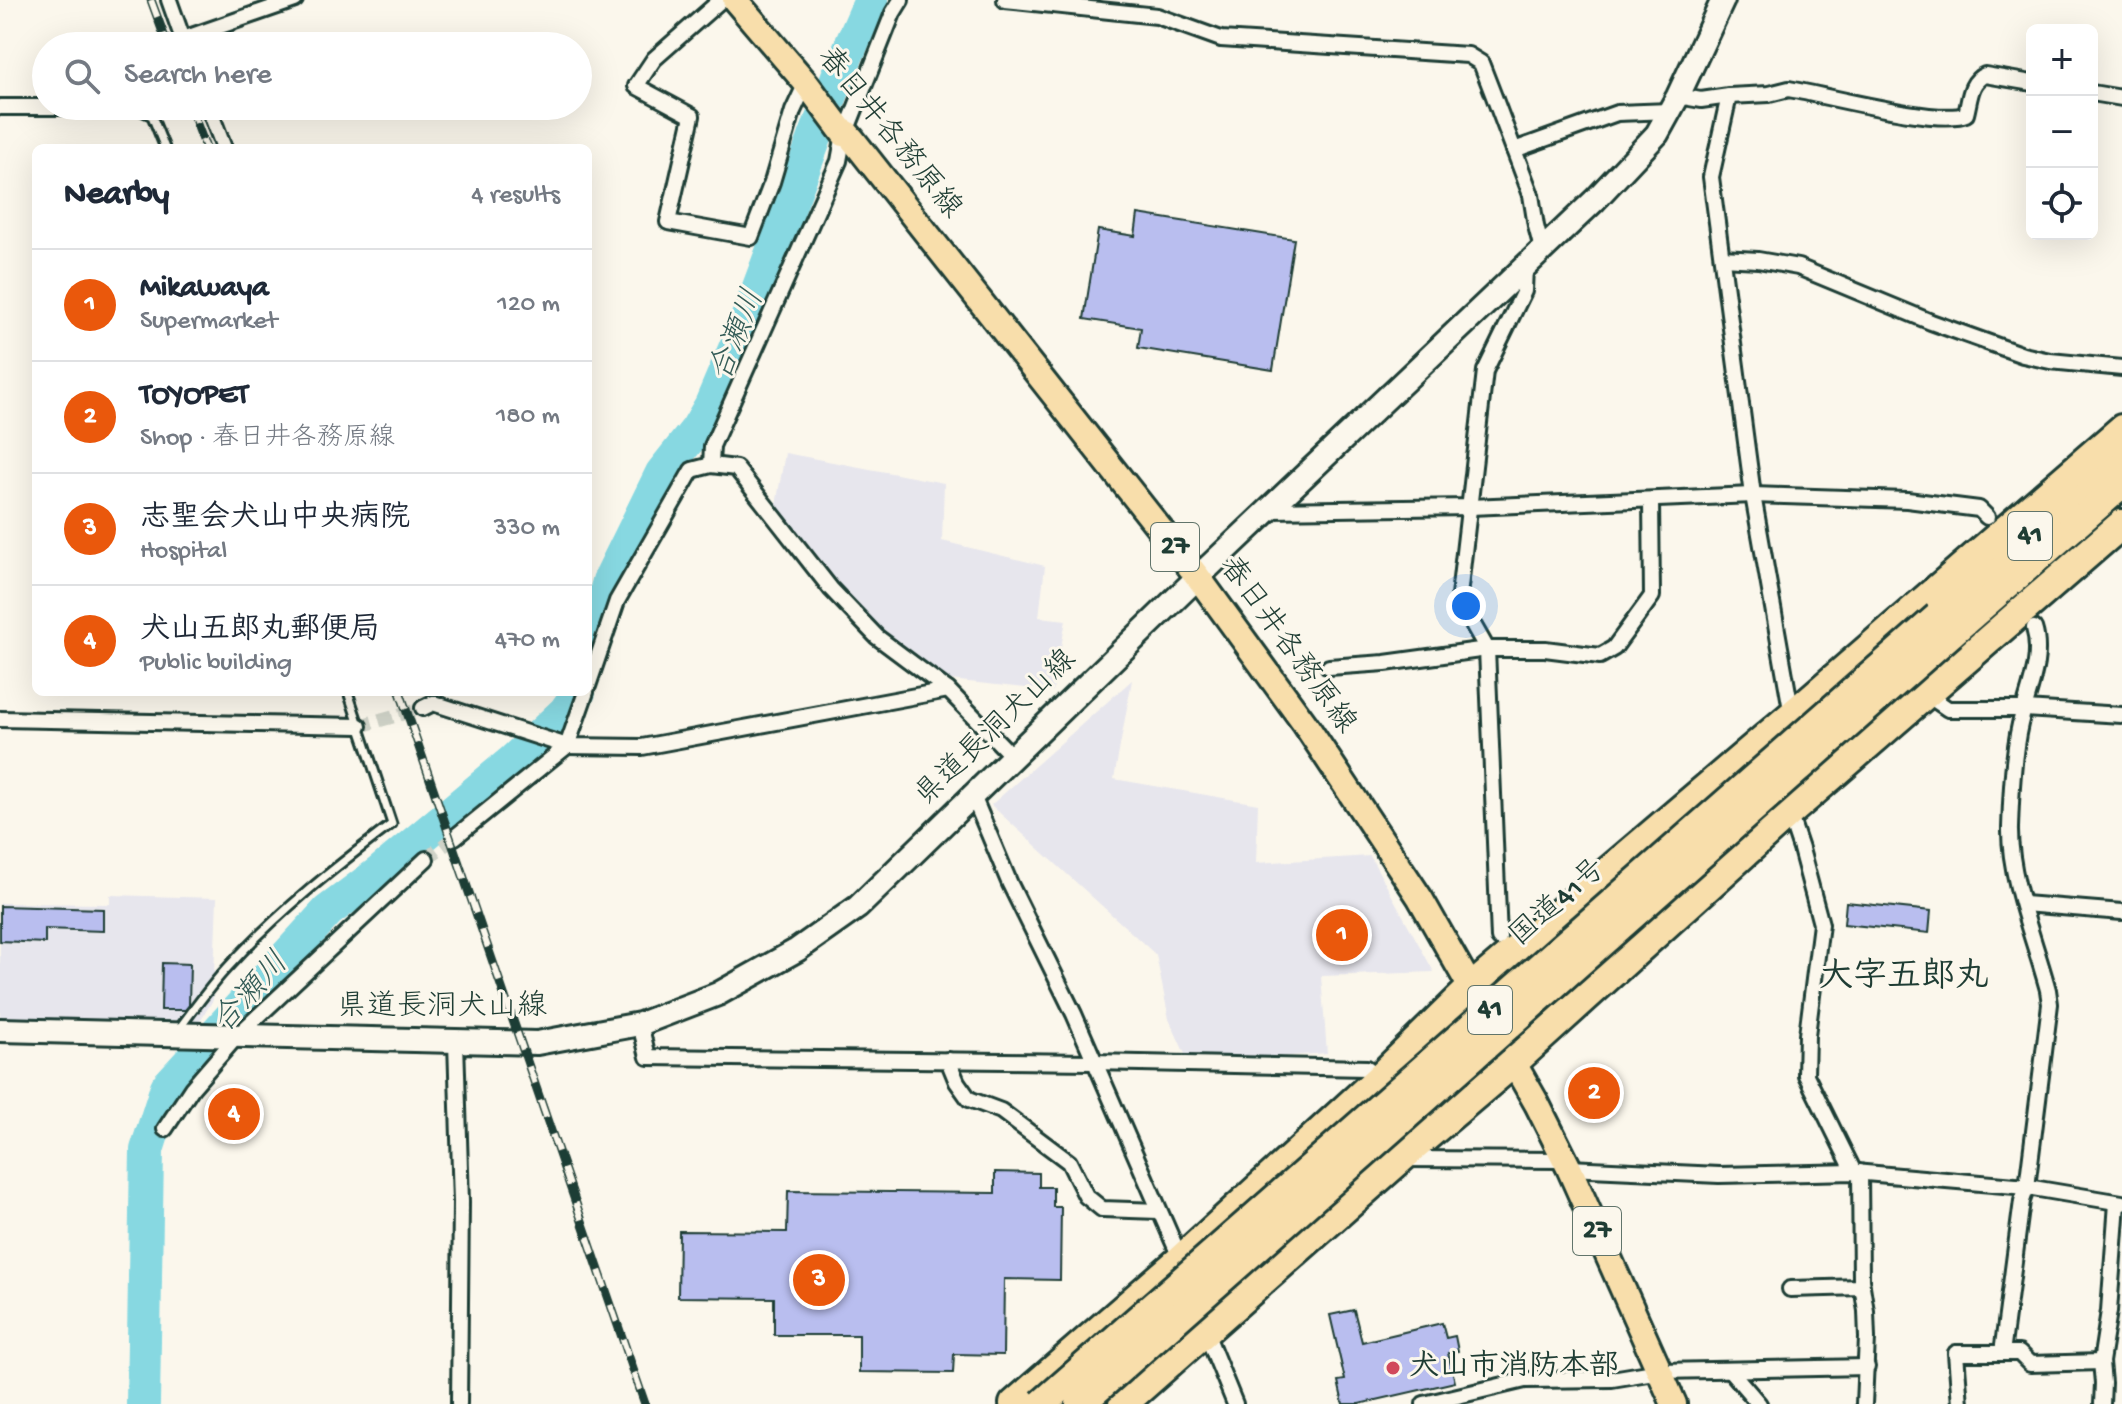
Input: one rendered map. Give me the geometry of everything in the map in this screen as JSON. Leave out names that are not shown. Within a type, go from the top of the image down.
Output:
[{"type":"highway","points":[[1014,1404],[1181,1259],[1379,1078],[1471,988],[2122,429]]},
{"type":"highway","name":"国道41号","points":[[1080,1404],[1944,625],[2122,456]]},
{"type":"highway","name":"国道41号","points":[[1042,1404],[1944,625],[2122,484]]},
{"type":"highway","name":"41","points":[[1513,1063],[1789,813],[2122,524]]},
{"type":"highway","points":[[1123,1404],[1513,1063]]},
{"type":"main road","name":"春日井各務原線","points":[[735,0],[806,83],[1198,577],[1305,724],[1420,898],[1537,1104],[1674,1404]]},
{"type":"main road","name":"県道長洞犬山線","points":[[0,1030],[537,1043],[640,1024],[718,994],[797,950],[858,907],[1198,577],[1595,200],[1657,134],[1723,0]]},
{"type":"street","points":[[169,0],[180,32]]},
{"type":"street","points":[[212,32],[295,0]]},
{"type":"street","points":[[721,0],[654,59],[636,86],[692,116],[668,222],[751,237],[772,182],[793,111],[806,83]]},
{"type":"street","points":[[711,465],[712,446],[839,161],[845,133],[901,0]]},
{"type":"street","points":[[1005,0],[1157,16],[1221,39],[1468,55],[1481,63],[1531,195],[1542,249]]},
{"type":"street","points":[[1514,150],[1617,113],[1789,89],[1930,117],[1958,117],[1966,114],[1974,82],[1979,78],[1985,75],[2026,82]]},
{"type":"street","points":[[2098,94],[2122,98]]},
{"type":"street","points":[[1729,96],[1711,177],[1753,495],[1792,715]]},
{"type":"street","points":[[0,107],[32,107]]},
{"type":"street","points":[[213,120],[222,144]]},
{"type":"street","points":[[1722,258],[1798,267],[1931,322],[2023,355],[2050,361],[2122,368]]},
{"type":"street","points":[[1499,938],[1487,649],[1459,596],[1485,371],[1524,291],[1525,266]]},
{"type":"street","points":[[592,674],[617,601],[692,470],[711,465],[736,468],[831,589],[877,637],[948,690],[1012,756]]},
{"type":"street","points":[[1270,510],[1470,507],[1753,495],[1907,500],[1979,509],[1987,517]]},
{"type":"street","points":[[1329,667],[1487,649],[1545,649],[1600,656],[1614,648],[1652,596],[1651,500]]},
{"type":"street","points":[[2002,1353],[2050,1004],[2010,846],[2013,779],[2020,723],[2038,654],[2038,638],[2034,628]]},
{"type":"street","points":[[428,701],[567,746],[642,747],[948,690]]},
{"type":"street","points":[[1926,694],[1948,709],[2025,709],[2122,715]]},
{"type":"street","points":[[455,837],[567,746],[585,696]]},
{"type":"street","points":[[0,719],[359,726]]},
{"type":"street","points":[[973,796],[1010,884],[1074,1014],[1181,1259],[1205,1332],[1235,1404]]},
{"type":"street","points":[[1789,813],[1821,924],[1807,1035],[1806,1075],[1857,1172],[1861,1280],[1866,1311],[1864,1404]]},
{"type":"street","points":[[165,1129],[192,1088],[237,1036],[426,859]]},
{"type":"street","points":[[2024,904],[2122,912]]},
{"type":"street","points":[[640,1024],[648,1057],[1367,1068],[1379,1078]]},
{"type":"street","points":[[456,1042],[461,1202],[459,1404]]},
{"type":"street","points":[[948,1060],[957,1082],[969,1099],[1001,1111],[1069,1162],[1086,1196],[1102,1209],[1159,1211]]},
{"type":"street","points":[[1400,1159],[1566,1164],[1719,1175],[1857,1172],[2027,1187],[2120,1203],[2101,1362],[2102,1404]]},
{"type":"street","points":[[1790,1289],[1862,1287]]},
{"type":"street","points":[[1960,1404],[1956,1353],[2019,1353],[2030,1364],[2101,1362]]},
{"type":"street","points":[[1424,1404],[1525,1380],[1612,1379],[1660,1371],[1867,1367]]},
{"type":"street","points":[[1730,1370],[1759,1404]]},
{"type":"street","points":[[1486,1389],[1491,1404]]},
{"type":"lane","points":[[154,120],[163,144]]},
{"type":"lane","points":[[173,1035],[239,957],[342,862],[392,824],[349,696]]},
{"type":"shaded area","points":[[785,453],[944,483],[942,541],[1045,566],[1039,617],[1066,620],[1053,691],[950,680],[883,630],[774,517]]},
{"type":"shaded area","points":[[1132,680],[1114,779],[1258,804],[1256,863],[1370,856],[1434,972],[1321,976],[1327,1053],[1263,1058],[1185,1054],[1169,1019],[1156,955],[991,805]]},
{"type":"shaded area","points":[[110,895],[217,898],[213,1000],[196,1027],[0,1021],[0,903],[110,904]]},
{"type":"building","points":[[1138,214],[1294,239],[1273,370],[1138,348],[1141,328],[1084,319],[1098,230],[1135,236]]},
{"type":"building","points":[[1846,902],[1931,911],[1929,933],[1844,924]]},
{"type":"building","points":[[0,906],[103,909],[103,931],[45,929],[45,943],[0,941]]},
{"type":"building","points":[[162,963],[190,964],[189,1005],[185,1010],[161,1010]]},
{"type":"building","points":[[995,1172],[1039,1173],[1039,1187],[1053,1187],[1053,1207],[1061,1207],[1060,1280],[1004,1279],[1003,1355],[954,1354],[953,1373],[859,1372],[859,1335],[774,1335],[774,1298],[678,1297],[679,1231],[787,1232],[788,1191],[995,1193]]},
{"type":"building","points":[[1354,1310],[1362,1342],[1442,1323],[1446,1338],[1455,1336],[1458,1351],[1448,1353],[1455,1382],[1359,1404],[1343,1404],[1338,1381],[1345,1380],[1330,1315]]},
{"type":"waterway","name":"合瀬川","points":[[592,645],[609,581],[662,473],[697,429],[711,405],[743,330],[841,68],[871,0]]},
{"type":"waterway","name":"合瀬川","points":[[143,1404],[147,1150],[167,1087],[328,911],[380,872],[514,760],[565,712],[576,696]]},
{"type":"tunnel","points":[[359,726],[423,708]]},
{"type":"tunnel","points":[[426,859],[455,837]]},
{"type":"railway","points":[[151,0],[163,32]]},
{"type":"railway","points":[[195,120],[204,144]]},
{"type":"railway","points":[[401,696],[645,1404]]},
{"type":"place","name":"Mikawaya","points":[[1342,935]]},
{"type":"place","name":"TOYOPET","points":[[1594,1093]]},
{"type":"place","name":"犬山五郎丸郵便局","points":[[234,1114]]},
{"type":"place","name":"志聖会犬山中央病院","points":[[819,1280]]},
{"type":"place","name":"犬山市消防本部","points":[[1393,1368]]},
{"type":"district","name":"大字五郎丸","points":[[1904,979]]}]
